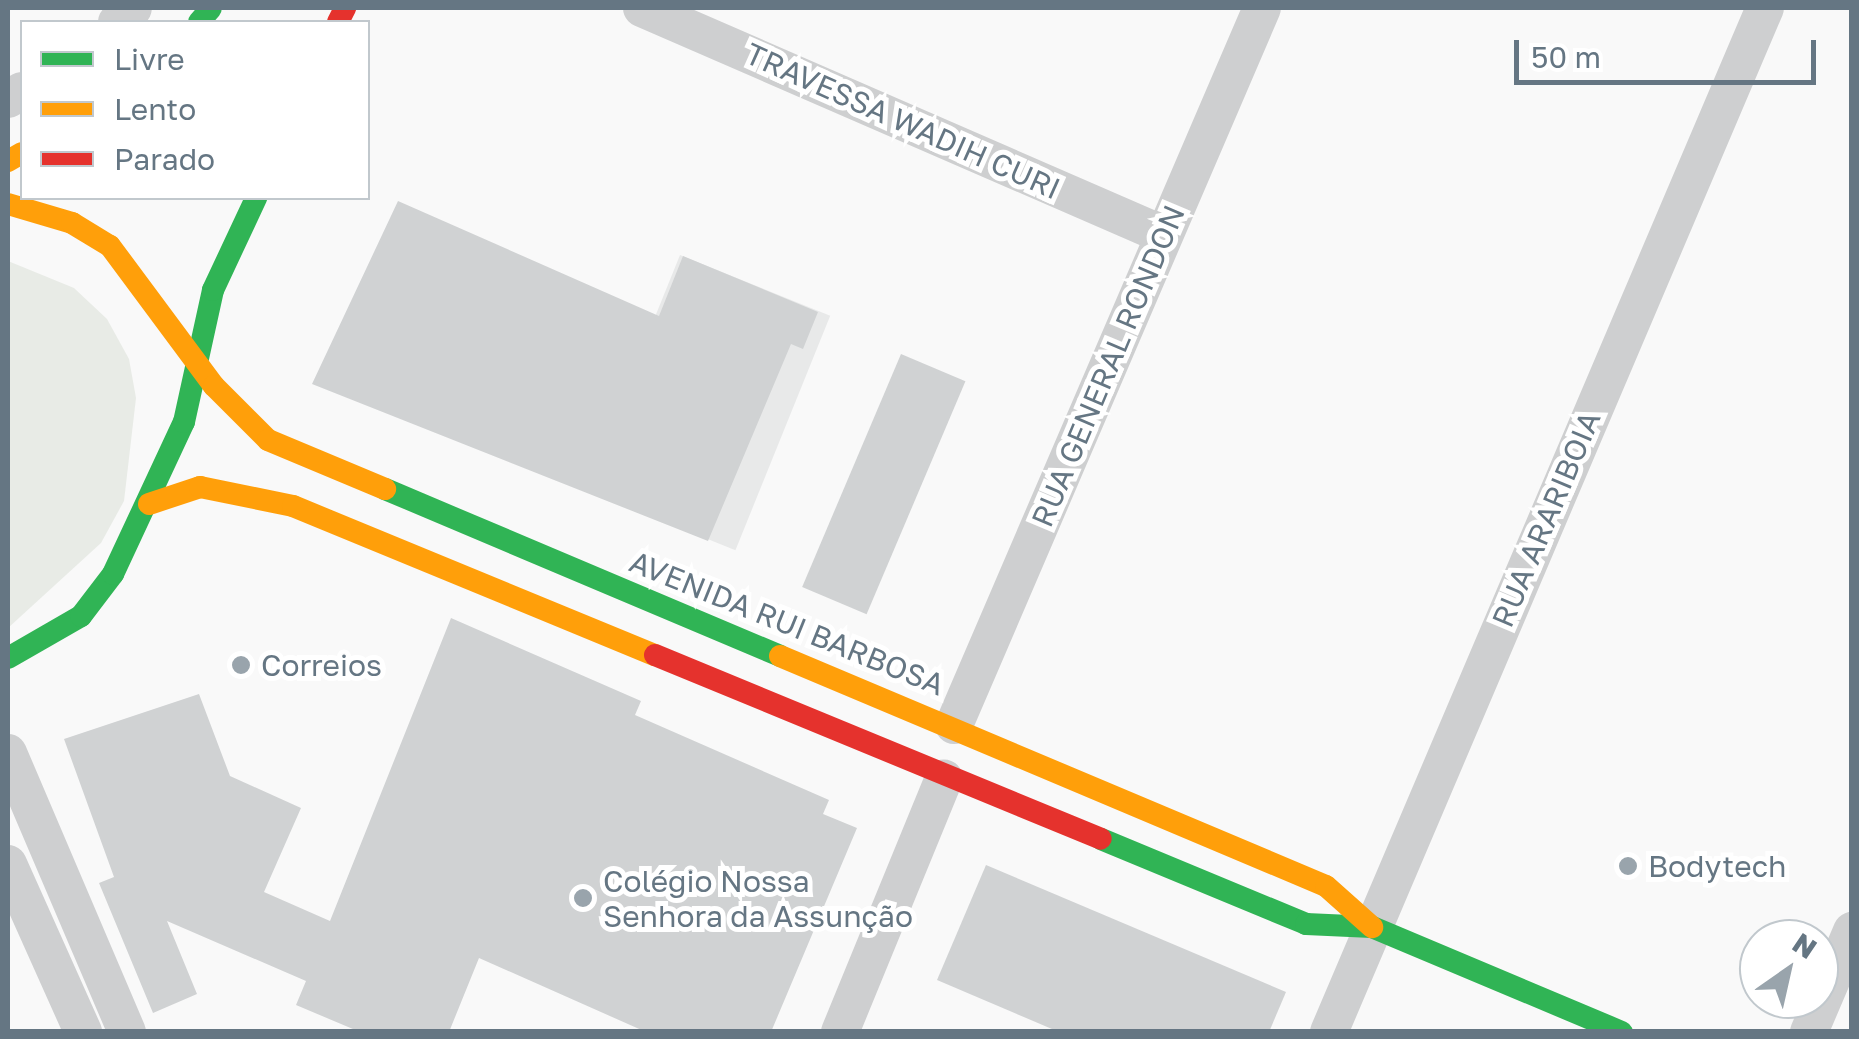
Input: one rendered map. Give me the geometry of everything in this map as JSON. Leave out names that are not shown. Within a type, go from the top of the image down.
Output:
[{"type":"main road","points":[[8,658],[80,616],[149,504],[184,422],[193,357],[212,290],[255,200]]},
{"type":"main road","name":"AVENIDA RUI BARBOSA","points":[[8,204],[72,223],[110,246],[193,357],[268,440],[954,725],[1326,886],[1372,927],[1622,1032]]},
{"type":"main road","name":"AVENIDA RUI BARBOSA","points":[[149,504],[200,487],[293,506],[944,778],[1306,924],[1372,927]]},
{"type":"street","name":"TRAVESSA WADIH CURI","points":[[642,8],[1164,236]]},
{"type":"street","name":"RUA GENERAL RONDON","points":[[954,725],[1262,8]]},
{"type":"street","name":"RUA ARARIBOIA","points":[[1329,1032],[1764,8]]},
{"type":"street","points":[[8,754],[127,1032]]},
{"type":"street","points":[[840,1032],[944,778]]},
{"type":"street","points":[[8,864],[83,1032]]},
{"type":"street","points":[[1809,1032],[1852,931]]},
{"type":"shaded area","points":[[680,255],[830,316],[735,550],[585,490]]},
{"type":"shaded area","points":[[8,261],[74,288],[107,319],[129,359],[136,398],[124,501],[101,543],[8,628]]},
{"type":"building","points":[[398,201],[659,316],[683,256],[818,312],[803,349],[791,344],[708,541],[312,384]]},
{"type":"building","points":[[901,354],[965,381],[867,614],[802,587]]},
{"type":"building","name":"Colégio Nossa Senhora da Assunção","points":[[451,618],[641,701],[635,715],[829,800],[823,814],[857,828],[771,1032],[646,1032],[479,958],[449,1032],[360,1032],[296,1005],[306,981],[167,921],[197,994],[153,1013],[99,883],[114,877],[64,739],[199,694],[230,776],[301,808],[264,892],[330,921]]},
{"type":"building","points":[[986,865],[1286,992],[1269,1032],[1059,1032],[937,980]]},
{"type":"traffic: fast","points":[[201,20],[211,8]]},
{"type":"traffic: fast","points":[[8,658],[81,616],[113,574],[184,422],[213,290],[255,200]]},
{"type":"traffic: fast","points":[[385,489],[780,656]]},
{"type":"traffic: fast","points":[[1101,839],[1306,924],[1372,927],[1622,1032]]},
{"type":"traffic: slow","points":[[8,161],[20,154]]},
{"type":"traffic: slow","points":[[8,204],[72,223],[110,246],[214,386],[268,440],[385,489]]},
{"type":"traffic: slow","points":[[149,504],[200,487],[293,506],[655,655]]},
{"type":"traffic: slow","points":[[780,656],[1326,886],[1372,927]]},
{"type":"traffic: jam","points":[[339,20],[345,8]]},
{"type":"traffic: jam","points":[[655,655],[1101,839]]},
{"type":"place","name":"Correios","points":[[241,665]]},
{"type":"place","name":"Bodytech","points":[[1628,866]]},
{"type":"place","name":"Colégio Nossa Senhora da Assunção","points":[[583,898]]}]
